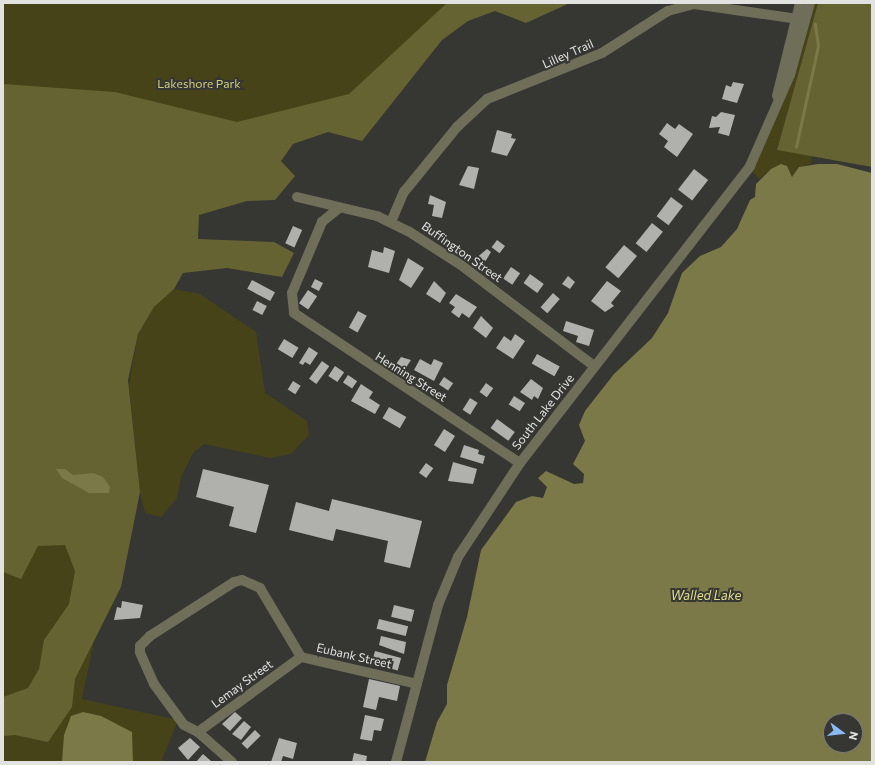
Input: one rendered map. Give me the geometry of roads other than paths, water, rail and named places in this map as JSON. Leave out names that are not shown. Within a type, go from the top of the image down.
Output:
[{"type":"street","name":"South Lake Drive","points":[[396,762],[417,684],[452,569],[477,524],[520,463],[594,366],[741,180],[756,157],[774,111],[800,19],[800,3]]},
{"type":"street","name":"South Lake Drive","points":[[800,19],[810,3]]},
{"type":"street","name":"Lilley Trail","points":[[391,222],[409,186],[458,127],[487,99],[602,53],[668,11],[694,4],[800,19]]},
{"type":"street","name":"Buffington Street","points":[[297,197],[391,222],[461,265],[594,366]]},
{"type":"street","name":"Henning Street","points":[[339,208],[322,222],[292,292],[292,309],[304,323],[520,463]]},
{"type":"street","name":"Eubank Street","points":[[198,732],[184,725],[154,684],[143,665],[140,646],[150,636],[242,580],[260,588],[301,657],[417,684]]},
{"type":"street","name":"Lemay Street","points":[[198,732],[301,657]]},
{"type":"street","points":[[198,732],[232,762]]},
{"type":"water","name":"Walled Lake","points":[[781,164],[787,166],[792,177],[799,167],[818,164],[837,164],[872,173],[872,762],[425,762],[437,722],[447,704],[447,685],[467,617],[481,550],[516,502],[532,496],[543,498],[547,487],[538,478],[546,471],[574,484],[583,483],[584,474],[573,464],[585,441],[579,425],[585,411],[614,374],[652,338],[668,313],[682,273],[700,256],[721,247],[737,229],[750,200],[755,197],[756,184],[771,169]]},
{"type":"water","points":[[56,469],[65,469],[73,475],[93,473],[103,477],[110,487],[109,493],[89,493],[62,478]]},
{"type":"water","points":[[83,712],[101,716],[132,732],[133,762],[62,762],[64,735],[71,716]]},
{"type":"waterway","points":[[796,147],[818,46],[815,24]]},
{"type":"park label","name":"Lakeshore Park","points":[[199,84]]}]
